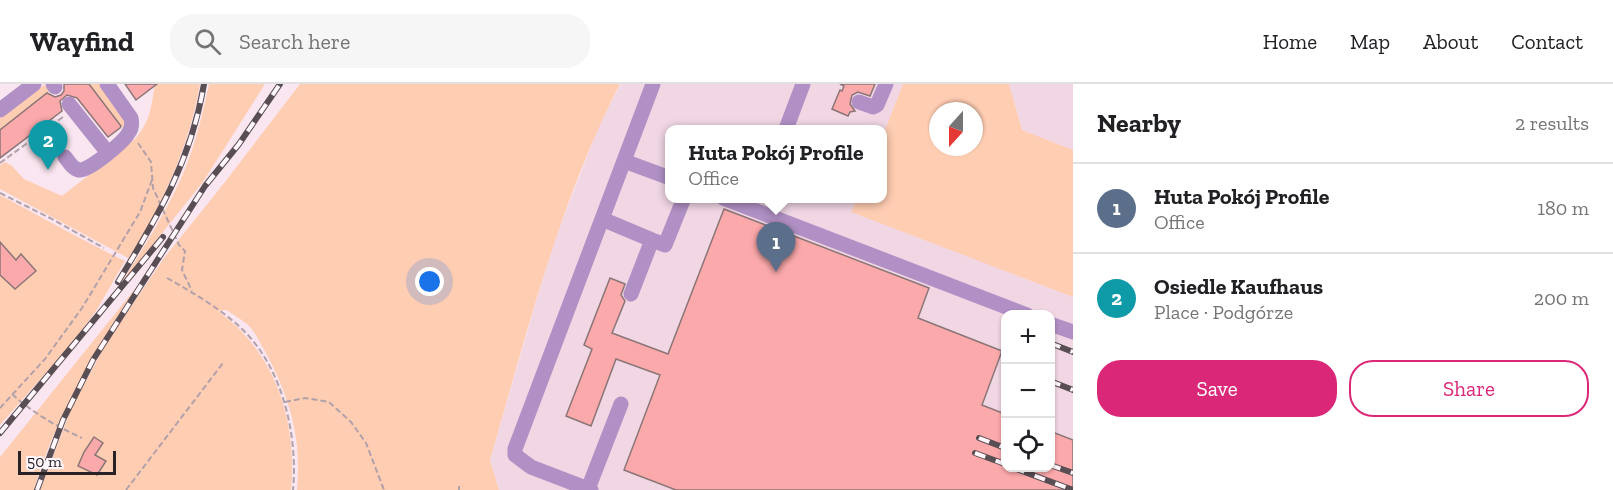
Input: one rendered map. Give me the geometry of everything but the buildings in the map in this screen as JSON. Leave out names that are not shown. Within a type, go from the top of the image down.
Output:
[{"type":"street","points":[[0,110],[34,84]]},
{"type":"street","points":[[65,157],[72,166],[80,170],[88,168],[108,153],[130,130],[131,118],[107,84]]},
{"type":"street","points":[[621,404],[589,489],[531,467],[515,455],[515,449],[653,84]]},
{"type":"street","points":[[788,125],[803,84]]},
{"type":"street","points":[[859,102],[873,107],[877,105],[886,84]]},
{"type":"street","points":[[71,107],[108,153]]},
{"type":"street","points":[[624,161],[665,176]]},
{"type":"street","points":[[602,219],[665,245],[682,203]]},
{"type":"street","points":[[758,205],[1015,310]]},
{"type":"street","points":[[631,294],[652,240]]},
{"type":"street","points":[[1055,326],[1073,332]]},
{"type":"path","points":[[0,163],[71,107]]},
{"type":"path","points":[[130,130],[151,162],[153,188],[179,245],[185,251],[182,270],[193,292]]},
{"type":"path","points":[[0,408],[45,359],[82,308],[140,212],[152,180]]},
{"type":"path","points":[[0,193],[104,248]]},
{"type":"path","points":[[167,278],[193,292],[244,330],[270,366],[285,402],[290,422],[296,459],[294,490]]},
{"type":"path","points":[[126,490],[223,363]]},
{"type":"path","points":[[12,394],[33,412],[59,428],[82,438]]},
{"type":"path","points":[[285,402],[305,398],[329,402],[351,422],[366,443],[384,490]]},
{"type":"shaded area","points":[[89,84],[100,84],[123,113],[125,127],[121,127]]},
{"type":"shaded area","points":[[155,84],[200,84],[189,131],[173,174],[130,259],[0,189],[0,165],[5,162],[24,179],[62,196],[135,139],[147,119]]},
{"type":"shaded area","points":[[209,84],[265,84],[203,182],[119,287],[178,185],[196,138]]},
{"type":"shaded area","points":[[300,84],[620,84],[579,175],[531,316],[490,460],[499,490],[297,490],[296,436],[282,386],[254,332],[227,310],[218,311],[240,330],[257,350],[268,368],[284,406],[291,447],[291,490],[40,490],[72,407],[107,342],[164,258]]},
{"type":"shaded area","points":[[621,84],[903,84],[887,125],[665,125],[665,203],[855,203],[852,212],[1073,297],[1073,490],[499,490],[490,460],[552,247],[601,121]]},
{"type":"shaded area","points":[[903,84],[1009,84],[1022,130],[1073,150],[1073,297],[851,212],[855,203],[887,203],[887,125]]},
{"type":"shaded area","points":[[1009,84],[1073,84],[1073,150],[1022,130]]},
{"type":"shaded area","points":[[44,85],[51,90],[0,130],[0,118]]},
{"type":"shaded area","points":[[0,195],[125,261],[96,311],[73,342],[0,425]]},
{"type":"shaded area","points":[[139,284],[79,383],[54,435],[34,490],[0,490],[0,457]]},
{"type":"railway","points":[[118,282],[159,211],[182,163],[191,138],[204,84]]},
{"type":"railway","points":[[37,490],[63,420],[93,360],[205,186],[239,144],[280,84]]},
{"type":"railway","points":[[0,433],[163,237]]},
{"type":"railway","points":[[1055,345],[1073,352]]},
{"type":"railway","points":[[1055,383],[1073,390]]},
{"type":"railway","points":[[979,438],[1001,446]]},
{"type":"railway","points":[[975,453],[1001,463]]},
{"type":"railway","points":[[1055,467],[1073,473]]},
{"type":"railway","points":[[1025,472],[1073,490]]},
{"type":"place","name":"Osiedle Kaufhaus","points":[[48,170]]},
{"type":"place","name":"Huta Pokój Profile","points":[[776,272]]}]
